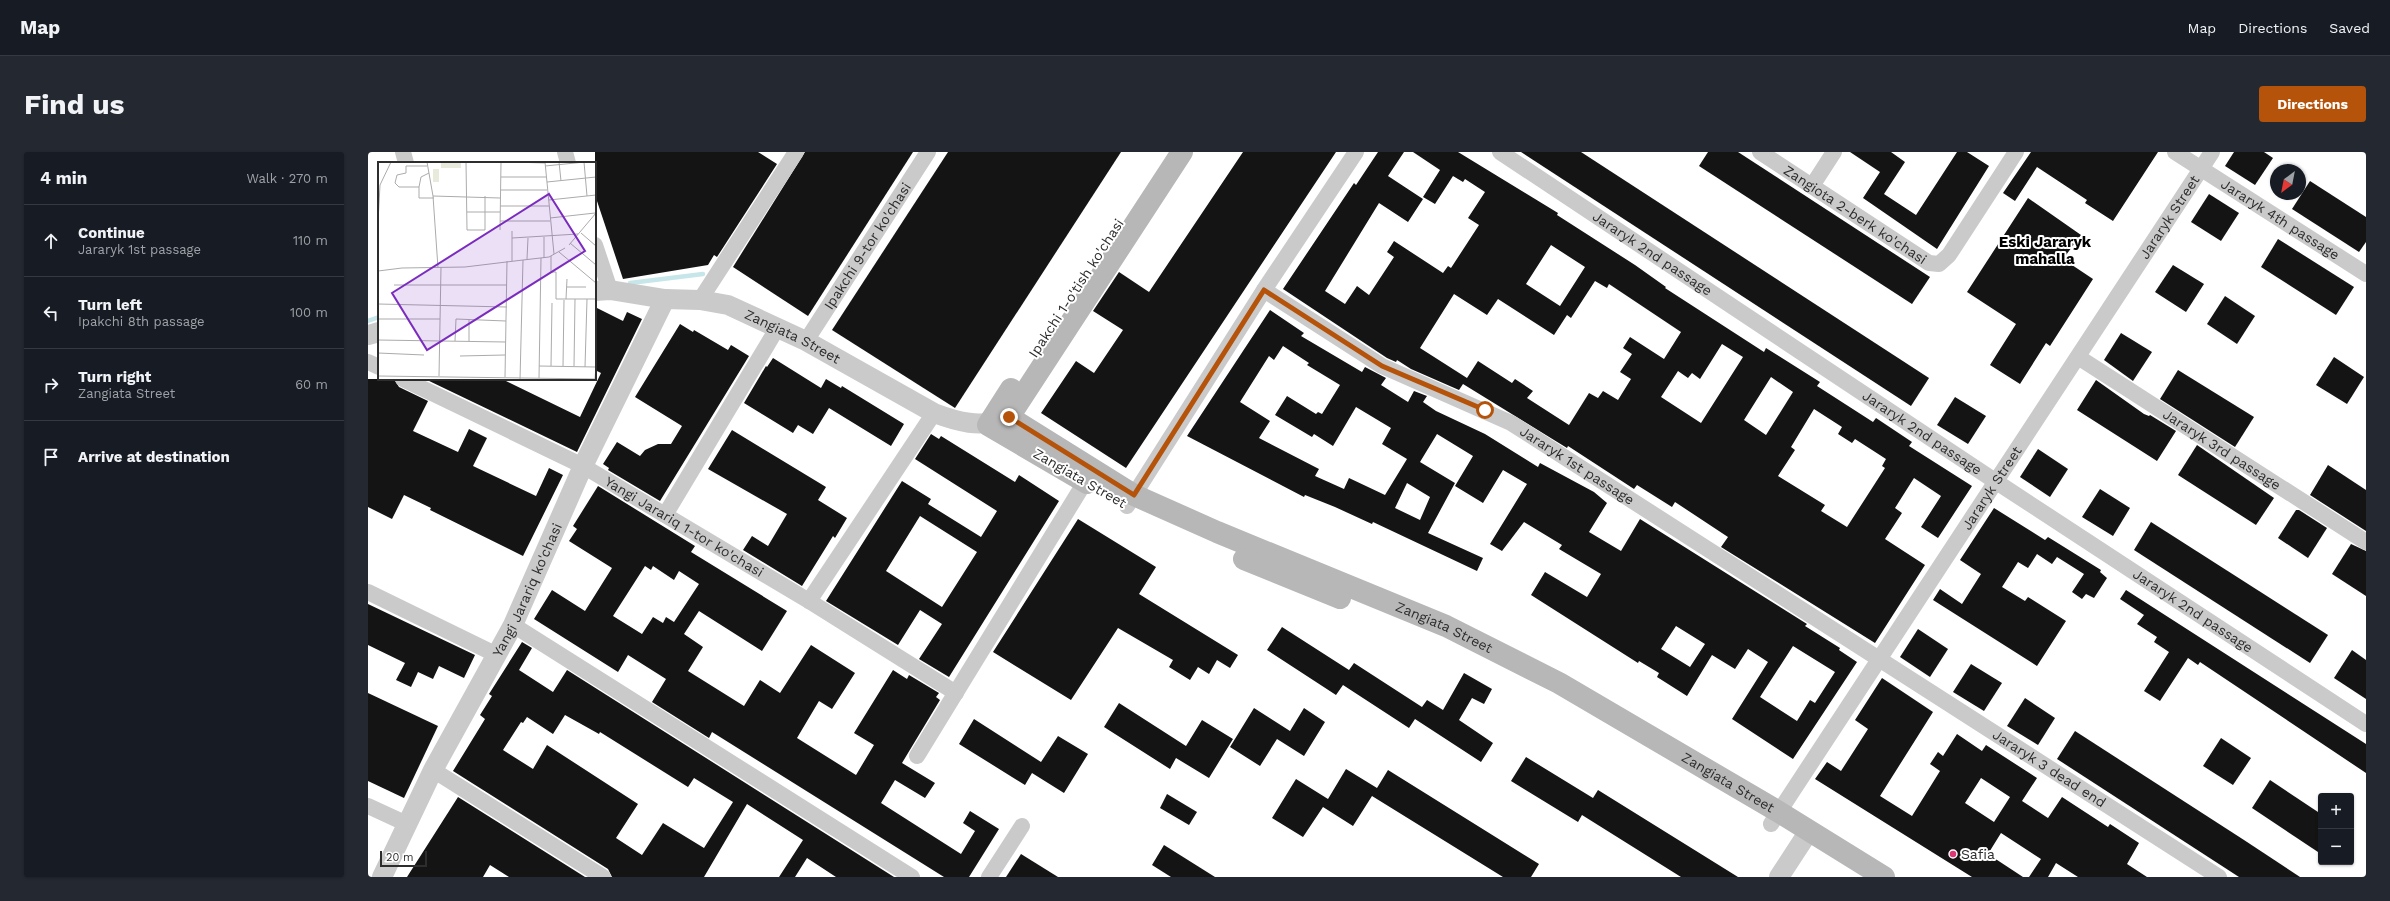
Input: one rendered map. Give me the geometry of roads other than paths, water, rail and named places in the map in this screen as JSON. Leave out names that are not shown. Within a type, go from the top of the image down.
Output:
[{"type":"main road","name":"Ipakchi 1-o'tish ko'chasi","points":[[988,425],[1165,152]]},
{"type":"main road","name":"Ipakchi 1-o'tish ko'chasi","points":[[1009,417],[1182,152]]},
{"type":"main road","name":"Zangiata Street","points":[[1009,417],[1131,501]]},
{"type":"main road","name":"Zangiata Street","points":[[988,425],[1085,482],[1131,501],[1217,532],[1446,626],[1559,682],[1805,837],[1884,877]]},
{"type":"main road","name":"Zangiata Street","points":[[1805,837],[1856,877]]},
{"type":"street","points":[[403,152],[406,162]]},
{"type":"street","points":[[564,152],[568,162]]},
{"type":"street","points":[[700,300],[796,152]]},
{"type":"street","name":"Ipakchi 9-tor ko'chasi","points":[[806,341],[928,152]]},
{"type":"street","points":[[1131,501],[1264,290],[1356,152]]},
{"type":"street","name":"Jararyk 2nd passage","points":[[1500,152],[1995,481],[2366,724]]},
{"type":"street","name":"Zangiota 2-berk ko'chasi","points":[[1760,152],[1929,263],[1939,264],[1949,254],[2016,152]]},
{"type":"street","points":[[1812,186],[1834,152]]},
{"type":"street","name":"Jararyk 4th passage","points":[[2175,152],[2366,274]]},
{"type":"street","name":"Jararyk Street","points":[[1775,818],[2212,152]]},
{"type":"street","points":[[596,252],[602,291]]},
{"type":"street","name":"Jararyk 1st passage","points":[[1264,290],[1382,366],[1511,423],[1880,658]]},
{"type":"street","name":"Zangiata Street","points":[[602,291],[665,299],[700,300],[728,305],[806,341],[934,412],[949,418],[988,425]]},
{"type":"street","name":"Yangi Jarariq ko'chasi","points":[[382,877],[433,770],[514,625],[584,466],[665,299]]},
{"type":"street","points":[[665,514],[778,328]]},
{"type":"street","points":[[368,335],[378,332]]},
{"type":"street","name":"Jararyk 3rd passage","points":[[2078,357],[2366,542]]},
{"type":"street","points":[[368,362],[378,367]]},
{"type":"street","name":"Yangi Jarariq 1-tor ko'chasi","points":[[405,380],[584,466],[809,601],[956,693]]},
{"type":"street","points":[[809,601],[934,412]]},
{"type":"street","points":[[988,425],[1009,417]]},
{"type":"street","points":[[917,756],[1085,482]]},
{"type":"street","points":[[368,592],[497,655]]},
{"type":"street","points":[[514,625],[912,877]]},
{"type":"street","name":"Jararyk 3 dead end","points":[[1880,658],[2219,877]]},
{"type":"street","points":[[433,770],[604,877]]},
{"type":"street","points":[[368,806],[406,824]]},
{"type":"street","points":[[989,877],[1022,826]]},
{"type":"street","points":[[1779,877],[1805,837]]},
{"type":"waterway","points":[[630,283],[703,274]]},
{"type":"waterway","points":[[368,321],[378,317]]},
{"type":"place","name":"Safia","points":[[1953,854]]},
{"type":"district","name":"Eski Jararyk mahalla","points":[[2045,250]]}]
